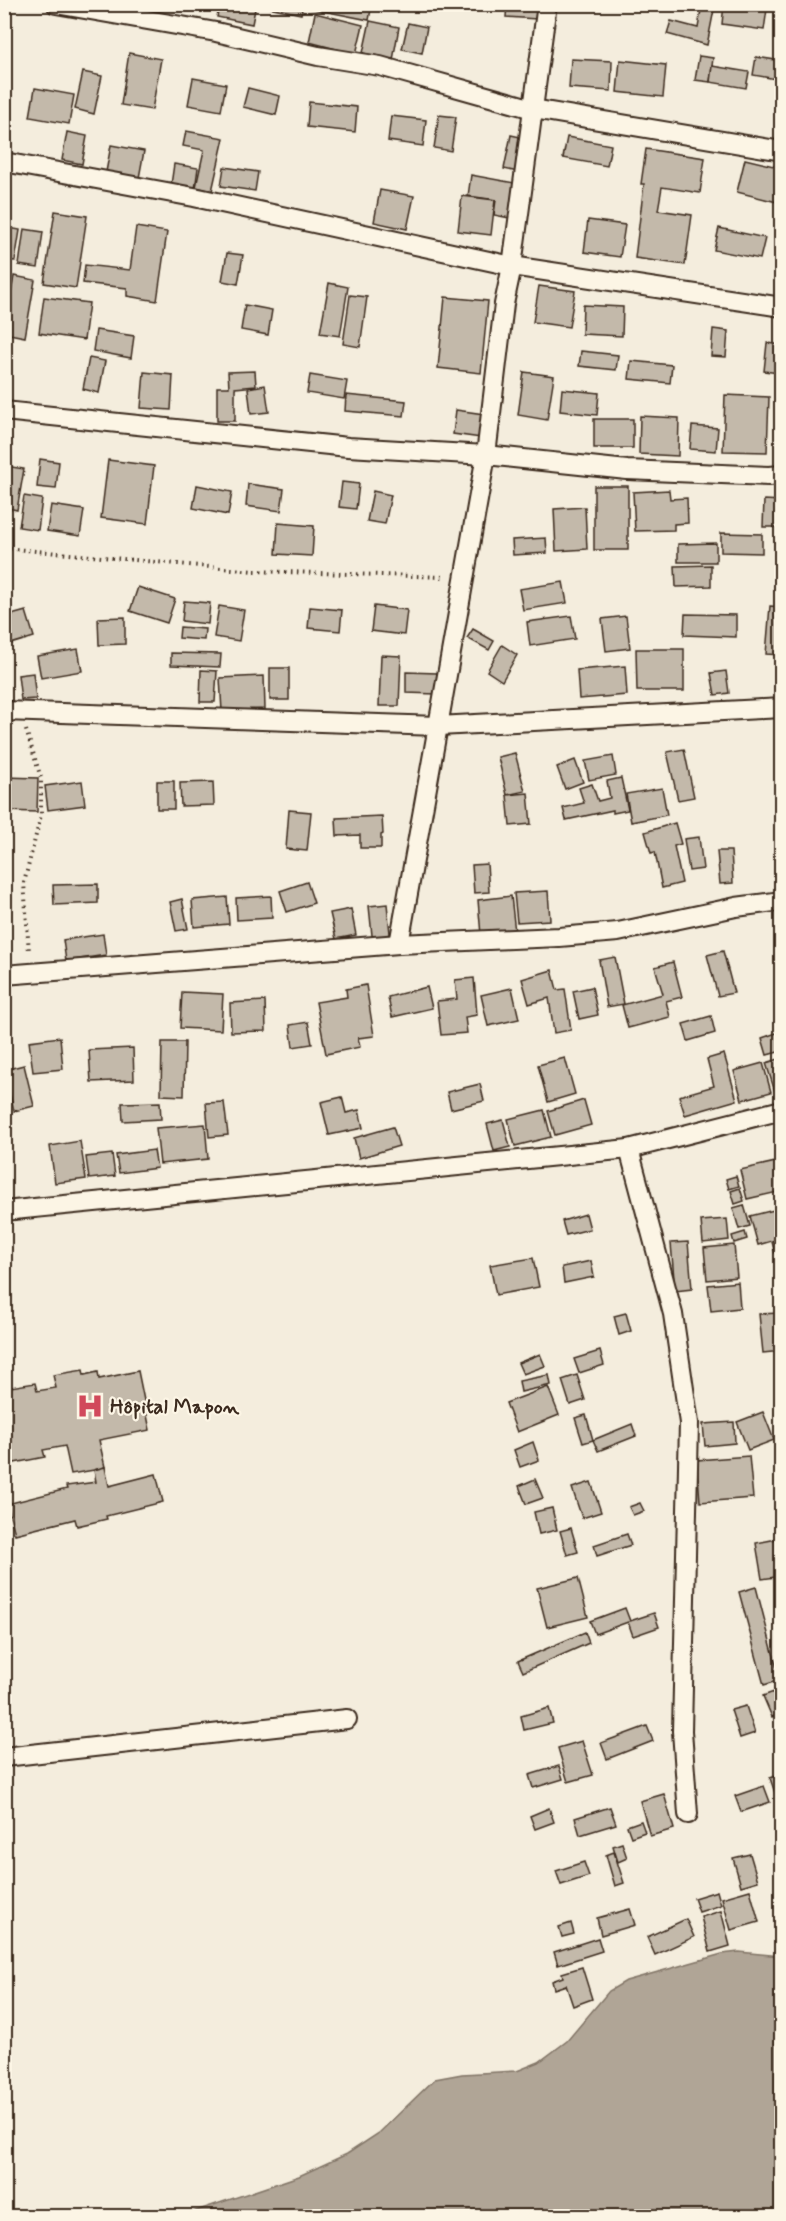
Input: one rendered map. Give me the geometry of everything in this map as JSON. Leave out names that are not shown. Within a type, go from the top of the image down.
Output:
[{"type":"street","points":[[57,4],[206,30],[318,56],[380,66],[533,109],[782,151]]},
{"type":"street","points":[[399,944],[486,454],[504,304],[512,266],[547,4]]},
{"type":"street","points":[[4,162],[194,197],[512,266],[782,308]]},
{"type":"street","points":[[4,411],[348,447],[486,454],[627,470],[782,475]]},
{"type":"street","points":[[12,712],[438,726],[782,708]]},
{"type":"street","points":[[4,975],[399,944],[618,932],[702,914],[782,902]]},
{"type":"street","points":[[4,1211],[630,1149],[782,1110]]},
{"type":"street","points":[[630,1149],[673,1314],[689,1423],[682,1731],[688,1814]]},
{"type":"street","points":[[4,1757],[347,1719]]},
{"type":"path","points":[[4,548],[254,571],[464,578]]},
{"type":"path","points":[[12,712],[40,778],[41,815],[24,883],[31,972]]},
{"type":"shaded area","points":[[739,1952],[781,1956],[781,2216],[181,2216],[299,2176],[347,2154],[379,2133],[435,2079],[462,2074],[517,2071],[539,2062],[567,2041],[609,1991],[626,1981],[722,1954]]},
{"type":"building","points":[[220,4],[256,4],[252,24],[217,17]]},
{"type":"building","points":[[269,4],[303,4],[301,14],[268,7]]},
{"type":"building","points":[[309,4],[372,4],[369,20],[308,8]]},
{"type":"building","points":[[507,4],[537,4],[537,19],[506,17]]},
{"type":"building","points":[[702,4],[715,5],[707,45],[667,34],[671,21],[698,28]]},
{"type":"building","points":[[724,4],[767,9],[764,30],[722,24]]},
{"type":"building","points":[[315,13],[363,25],[356,54],[309,42]]},
{"type":"building","points":[[370,21],[399,27],[393,60],[363,53]]},
{"type":"building","points":[[408,23],[427,27],[422,53],[402,49]]},
{"type":"building","points":[[129,53],[161,59],[152,110],[121,105]]},
{"type":"building","points":[[699,56],[713,58],[710,82],[695,80]]},
{"type":"building","points":[[756,57],[782,61],[782,80],[753,75]]},
{"type":"building","points":[[571,59],[612,61],[611,91],[569,88]]},
{"type":"building","points":[[620,60],[666,65],[663,97],[617,92]]},
{"type":"building","points":[[712,66],[749,72],[746,88],[710,82]]},
{"type":"building","points":[[83,72],[102,76],[94,114],[75,109]]},
{"type":"building","points":[[193,78],[226,84],[221,111],[188,105]]},
{"type":"building","points":[[35,88],[74,95],[69,124],[30,117]]},
{"type":"building","points":[[248,88],[280,96],[276,115],[243,107]]},
{"type":"building","points":[[4,99],[11,100],[4,135]]},
{"type":"building","points":[[309,102],[357,107],[355,132],[307,127]]},
{"type":"building","points":[[439,115],[456,117],[451,151],[434,148]]},
{"type":"building","points":[[391,116],[426,120],[423,146],[388,141]]},
{"type":"building","points":[[186,131],[224,138],[212,191],[196,187],[204,150],[183,146]]},
{"type":"building","points":[[67,132],[87,136],[82,164],[62,160]]},
{"type":"building","points":[[511,135],[525,138],[518,172],[504,169]]},
{"type":"building","points":[[567,137],[611,145],[607,166],[563,158]]},
{"type":"building","points":[[111,145],[144,151],[139,178],[106,172]]},
{"type":"building","points":[[646,149],[705,158],[700,193],[662,187],[658,210],[692,215],[685,265],[635,258]]},
{"type":"building","points":[[745,159],[782,168],[782,183],[777,202],[737,192]]},
{"type":"building","points":[[174,164],[198,168],[195,189],[171,185]]},
{"type":"building","points":[[224,167],[258,172],[255,191],[221,186]]},
{"type":"building","points":[[471,175],[520,184],[515,219],[494,215],[496,200],[468,196]]},
{"type":"building","points":[[380,190],[414,196],[407,229],[374,222]]},
{"type":"building","points":[[462,196],[495,200],[491,235],[458,231]]},
{"type":"building","points":[[55,211],[87,216],[76,288],[44,283]]},
{"type":"building","points":[[588,220],[625,225],[620,257],[584,252]]},
{"type":"building","points":[[4,227],[20,230],[15,261],[4,260]]},
{"type":"building","points":[[136,227],[167,232],[157,301],[127,296],[127,288],[83,283],[85,265],[130,270]]},
{"type":"building","points":[[719,228],[765,238],[760,259],[714,250]]},
{"type":"building","points":[[24,229],[43,232],[38,268],[19,265]]},
{"type":"building","points":[[227,253],[243,255],[238,284],[222,281]]},
{"type":"building","points":[[14,276],[35,280],[25,337],[4,333]]},
{"type":"building","points":[[329,283],[348,287],[340,336],[320,333]]},
{"type":"building","points":[[539,286],[575,291],[569,327],[533,322]]},
{"type":"building","points":[[350,295],[367,297],[360,347],[343,344]]},
{"type":"building","points":[[44,297],[89,303],[84,340],[39,333]]},
{"type":"building","points":[[445,297],[488,301],[481,373],[438,368]]},
{"type":"building","points":[[245,305],[272,310],[268,335],[241,330]]},
{"type":"building","points":[[583,305],[623,307],[622,336],[582,334]]},
{"type":"building","points":[[713,329],[728,331],[726,357],[711,356]]},
{"type":"building","points":[[96,330],[134,336],[131,358],[93,351]]},
{"type":"building","points":[[767,343],[782,345],[779,373],[764,371]]},
{"type":"building","points":[[581,351],[618,355],[616,370],[579,366]]},
{"type":"building","points":[[89,358],[105,361],[99,393],[83,389]]},
{"type":"building","points":[[631,361],[672,365],[670,383],[629,379]]},
{"type":"building","points":[[255,371],[256,386],[235,388],[235,421],[217,421],[217,387],[229,387],[228,372]]},
{"type":"building","points":[[144,372],[173,375],[171,410],[141,408]]},
{"type":"building","points":[[524,372],[554,376],[547,420],[518,415]]},
{"type":"building","points":[[310,375],[347,381],[344,399],[307,393]]},
{"type":"building","points":[[265,385],[269,412],[251,414],[248,388]]},
{"type":"building","points":[[562,389],[599,393],[597,415],[560,411]]},
{"type":"building","points":[[346,395],[406,401],[404,416],[345,411]]},
{"type":"building","points":[[725,395],[769,397],[767,452],[723,451]]},
{"type":"building","points":[[456,410],[498,416],[495,440],[453,434]]},
{"type":"building","points":[[640,416],[679,418],[678,456],[639,454]]},
{"type":"building","points":[[594,419],[633,419],[633,448],[594,448]]},
{"type":"building","points":[[692,426],[718,428],[716,451],[690,449]]},
{"type":"building","points":[[40,459],[59,462],[56,489],[37,487]]},
{"type":"building","points":[[108,460],[154,466],[147,524],[101,518]]},
{"type":"building","points":[[6,466],[24,469],[17,510],[4,507]]},
{"type":"building","points":[[342,482],[359,484],[356,509],[339,507]]},
{"type":"building","points":[[248,484],[284,489],[281,511],[246,506]]},
{"type":"building","points":[[197,485],[232,492],[228,515],[193,508]]},
{"type":"building","points":[[594,486],[628,486],[628,550],[594,550]]},
{"type":"building","points":[[669,490],[670,499],[687,498],[688,523],[674,524],[674,530],[635,531],[633,492]]},
{"type":"building","points":[[373,491],[391,495],[385,524],[367,521]]},
{"type":"building","points":[[24,496],[42,499],[38,530],[19,527]]},
{"type":"building","points":[[764,500],[782,501],[782,527],[763,527]]},
{"type":"building","points":[[51,505],[84,510],[80,536],[47,531]]},
{"type":"building","points":[[585,507],[587,549],[556,551],[554,509]]},
{"type":"building","points":[[278,523],[314,526],[312,556],[276,554]]},
{"type":"building","points":[[721,533],[762,534],[762,553],[721,552]]},
{"type":"building","points":[[546,538],[547,553],[513,555],[512,540]]},
{"type":"building","points":[[716,543],[716,562],[678,562],[678,544]]},
{"type":"building","points":[[711,565],[711,586],[676,587],[675,566]]},
{"type":"building","points":[[563,582],[567,603],[523,610],[519,589]]},
{"type":"building","points":[[138,587],[175,599],[167,623],[130,611]]},
{"type":"building","points":[[184,601],[210,603],[208,624],[182,621]]},
{"type":"building","points":[[219,606],[244,610],[239,641],[214,637]]},
{"type":"building","points":[[374,606],[407,610],[404,635],[371,631]]},
{"type":"building","points":[[770,606],[782,607],[782,655],[766,654]]},
{"type":"building","points":[[310,607],[342,610],[340,631],[308,628]]},
{"type":"building","points":[[26,611],[34,637],[4,646],[4,617]]},
{"type":"building","points":[[685,614],[736,615],[736,637],[684,635]]},
{"type":"building","points":[[571,616],[575,639],[530,646],[527,622]]},
{"type":"building","points":[[626,616],[630,648],[606,651],[602,619]]},
{"type":"building","points":[[125,617],[125,644],[99,645],[98,618]]},
{"type":"building","points":[[180,627],[205,629],[204,640],[179,638]]},
{"type":"building","points":[[473,629],[494,641],[489,650],[467,638]]},
{"type":"building","points":[[502,645],[517,655],[502,681],[487,671]]},
{"type":"building","points":[[78,649],[82,671],[41,678],[37,656]]},
{"type":"building","points":[[636,649],[684,649],[684,691],[637,691]]},
{"type":"building","points":[[171,653],[221,654],[220,667],[171,665]]},
{"type":"building","points":[[381,655],[401,656],[399,706],[379,706]]},
{"type":"building","points":[[625,666],[627,695],[579,699],[577,670]]},
{"type":"building","points":[[270,668],[289,668],[289,700],[270,700]]},
{"type":"building","points":[[201,670],[217,671],[215,702],[200,702]]},
{"type":"building","points":[[726,671],[729,693],[715,695],[711,673]]},
{"type":"building","points":[[406,672],[437,673],[437,694],[406,693]]},
{"type":"building","points":[[33,673],[36,699],[21,700],[18,675]]},
{"type":"building","points":[[264,676],[265,709],[222,711],[220,678]]},
{"type":"building","points":[[684,749],[694,797],[678,800],[667,752]]},
{"type":"building","points":[[515,753],[525,791],[507,795],[498,757]]},
{"type":"building","points":[[613,756],[616,775],[589,780],[585,761]]},
{"type":"building","points":[[575,760],[583,782],[565,789],[557,767]]},
{"type":"building","points":[[4,777],[38,778],[37,812],[4,811]]},
{"type":"building","points":[[621,778],[628,810],[613,813],[613,810],[566,820],[563,808],[584,803],[579,788],[592,784],[598,801],[610,798],[607,781]]},
{"type":"building","points":[[82,781],[85,805],[48,810],[45,786]]},
{"type":"building","points":[[157,781],[174,781],[174,809],[157,809]]},
{"type":"building","points":[[213,782],[214,805],[181,806],[180,783]]},
{"type":"building","points":[[662,788],[667,815],[631,822],[626,794]]},
{"type":"building","points":[[528,793],[531,824],[510,826],[507,795]]},
{"type":"building","points":[[289,810],[311,812],[307,851],[286,849]]},
{"type":"building","points":[[382,816],[381,848],[360,848],[360,835],[337,836],[336,818]]},
{"type":"building","points":[[675,823],[681,844],[674,846],[682,883],[662,888],[655,852],[651,853],[645,832]]},
{"type":"building","points":[[699,837],[703,869],[689,871],[684,839]]},
{"type":"building","points":[[717,851],[731,851],[733,883],[720,884]]},
{"type":"building","points":[[487,864],[489,892],[474,893],[472,865]]},
{"type":"building","points":[[307,882],[314,903],[287,912],[280,891]]},
{"type":"building","points":[[98,884],[98,903],[54,905],[53,885]]},
{"type":"building","points":[[548,891],[550,920],[517,922],[514,893]]},
{"type":"building","points":[[271,896],[272,918],[237,920],[236,898]]},
{"type":"building","points":[[511,896],[515,932],[481,935],[478,900]]},
{"type":"building","points":[[227,897],[229,924],[194,927],[192,900]]},
{"type":"building","points":[[182,899],[188,929],[176,931],[170,902]]},
{"type":"building","points":[[387,904],[391,943],[373,945],[369,906]]},
{"type":"building","points":[[351,909],[356,935],[336,939],[330,913]]},
{"type":"building","points":[[103,934],[106,955],[66,961],[63,940]]},
{"type":"building","points":[[723,951],[734,993],[718,996],[707,955]]},
{"type":"building","points":[[615,957],[624,1004],[607,1007],[599,960]]},
{"type":"building","points":[[673,962],[682,997],[666,1001],[670,1017],[628,1028],[622,1005],[663,994],[655,967]]},
{"type":"building","points":[[552,970],[557,990],[565,989],[571,1030],[554,1033],[549,998],[529,1004],[522,979]]},
{"type":"building","points":[[474,978],[477,1015],[465,1017],[467,1033],[441,1035],[437,1001],[457,999],[455,980]]},
{"type":"building","points":[[366,985],[374,1036],[358,1038],[360,1047],[326,1054],[316,1002],[347,997],[346,989]]},
{"type":"building","points":[[427,987],[432,1008],[392,1017],[388,997]]},
{"type":"building","points":[[592,987],[598,1015],[579,1019],[573,991]]},
{"type":"building","points":[[512,988],[519,1019],[488,1026],[481,995]]},
{"type":"building","points":[[182,992],[223,994],[221,1030],[180,1028]]},
{"type":"building","points":[[265,1001],[266,1031],[231,1032],[230,1003]]},
{"type":"building","points":[[711,1016],[715,1033],[688,1041],[683,1024]]},
{"type":"building","points":[[308,1022],[312,1044],[293,1047],[290,1025]]},
{"type":"building","points":[[782,1031],[782,1051],[767,1055],[762,1038]]},
{"type":"building","points":[[60,1037],[63,1069],[33,1072],[29,1041]]},
{"type":"building","points":[[162,1042],[185,1042],[184,1096],[161,1095]]},
{"type":"building","points":[[133,1048],[134,1080],[91,1082],[89,1050]]},
{"type":"building","points":[[724,1054],[737,1100],[685,1115],[679,1096],[714,1086],[707,1059]]},
{"type":"building","points":[[565,1058],[575,1094],[548,1102],[538,1065]]},
{"type":"building","points":[[782,1058],[782,1093],[776,1095],[766,1063]]},
{"type":"building","points":[[763,1063],[771,1092],[742,1100],[734,1071]]},
{"type":"building","points":[[24,1065],[34,1106],[14,1111],[4,1070]]},
{"type":"building","points":[[480,1084],[484,1101],[451,1109],[447,1092]]},
{"type":"building","points":[[342,1097],[346,1113],[359,1110],[363,1128],[329,1135],[321,1102]]},
{"type":"building","points":[[584,1100],[591,1125],[555,1135],[548,1111]]},
{"type":"building","points":[[160,1102],[161,1119],[123,1121],[122,1103]]},
{"type":"building","points":[[224,1102],[228,1135],[209,1137],[206,1103]]},
{"type":"building","points":[[544,1110],[551,1137],[515,1146],[508,1119]]},
{"type":"building","points":[[503,1120],[510,1147],[494,1151],[487,1124]]},
{"type":"building","points":[[205,1124],[208,1159],[160,1164],[156,1128]]},
{"type":"building","points":[[393,1127],[399,1146],[359,1158],[354,1138]]},
{"type":"building","points":[[80,1141],[86,1179],[55,1183],[50,1146]]},
{"type":"building","points":[[154,1150],[157,1168],[119,1173],[116,1155]]},
{"type":"building","points":[[112,1154],[115,1176],[89,1179],[86,1157]]},
{"type":"building","points":[[780,1161],[782,1191],[747,1199],[740,1170]]},
{"type":"building","points":[[736,1176],[739,1186],[729,1189],[726,1179]]},
{"type":"building","points":[[740,1188],[744,1201],[735,1204],[731,1191]]},
{"type":"building","points":[[744,1205],[750,1226],[739,1229],[733,1208]]},
{"type":"building","points":[[782,1208],[782,1238],[758,1245],[750,1216]]},
{"type":"building","points":[[586,1214],[590,1229],[566,1235],[562,1221]]},
{"type":"building","points":[[727,1219],[729,1240],[703,1243],[701,1221]]},
{"type":"building","points":[[745,1232],[747,1239],[734,1243],[732,1236]]},
{"type":"building","points":[[782,1239],[782,1251],[775,1253],[772,1242]]},
{"type":"building","points":[[688,1242],[692,1289],[675,1291],[671,1243]]},
{"type":"building","points":[[734,1245],[737,1277],[707,1280],[704,1248]]},
{"type":"building","points":[[533,1258],[539,1287],[496,1295],[490,1265]]},
{"type":"building","points":[[591,1261],[594,1277],[564,1283],[562,1267]]},
{"type":"building","points":[[738,1282],[740,1308],[711,1311],[708,1285]]},
{"type":"building","points":[[626,1313],[631,1331],[619,1335],[614,1316]]},
{"type":"building","points":[[780,1313],[782,1351],[763,1353],[759,1314]]},
{"type":"building","points":[[600,1351],[604,1365],[579,1373],[574,1359]]},
{"type":"building","points":[[540,1354],[545,1366],[523,1374],[518,1363]]},
{"type":"building","points":[[83,1370],[84,1375],[98,1372],[99,1379],[138,1371],[150,1430],[99,1440],[105,1467],[94,1470],[71,1474],[65,1446],[43,1450],[45,1457],[4,1465],[4,1414],[8,1414],[4,1388],[35,1383],[37,1391],[56,1388],[53,1375]]},
{"type":"building","points":[[549,1375],[551,1385],[521,1392],[519,1381]]},
{"type":"building","points":[[577,1375],[585,1400],[570,1405],[562,1380]]},
{"type":"building","points":[[548,1387],[559,1415],[517,1432],[506,1403]]},
{"type":"building","points":[[763,1412],[774,1440],[748,1450],[737,1422]]},
{"type":"building","points":[[586,1415],[593,1440],[583,1443],[575,1418]]},
{"type":"building","points":[[734,1422],[735,1443],[705,1446],[703,1424]]},
{"type":"building","points":[[632,1424],[636,1436],[598,1451],[593,1440]]},
{"type":"building","points":[[533,1442],[539,1460],[520,1467],[514,1450]]},
{"type":"building","points":[[749,1456],[753,1498],[700,1502],[697,1460]]},
{"type":"building","points":[[105,1467],[109,1486],[156,1474],[163,1502],[106,1516],[107,1519],[77,1526],[75,1519],[15,1534],[7,1504],[67,1489],[66,1486],[96,1482],[94,1470]]},
{"type":"building","points":[[535,1479],[543,1498],[526,1504],[519,1486]]},
{"type":"building","points":[[591,1482],[601,1512],[582,1518],[572,1488]]},
{"type":"building","points":[[640,1503],[644,1511],[633,1515],[629,1507]]},
{"type":"building","points":[[552,1508],[557,1530],[539,1534],[534,1512]]},
{"type":"building","points":[[571,1528],[578,1552],[567,1555],[560,1531]]},
{"type":"building","points":[[627,1534],[631,1545],[597,1556],[594,1545]]},
{"type":"building","points":[[777,1539],[782,1576],[762,1579],[756,1543]]},
{"type":"building","points":[[578,1578],[588,1617],[547,1627],[537,1588]]},
{"type":"building","points":[[756,1587],[780,1680],[764,1685],[739,1592]]},
{"type":"building","points":[[625,1608],[630,1621],[654,1613],[659,1627],[633,1636],[628,1622],[595,1634],[590,1621]]},
{"type":"building","points":[[585,1632],[589,1643],[523,1672],[518,1661]]},
{"type":"building","points":[[782,1689],[782,1713],[772,1717],[763,1696]]},
{"type":"building","points":[[746,1706],[755,1733],[740,1738],[731,1710]]},
{"type":"building","points":[[549,1708],[553,1723],[524,1730],[521,1716]]},
{"type":"building","points":[[647,1726],[653,1741],[607,1759],[601,1743]]},
{"type":"building","points":[[582,1741],[593,1775],[568,1782],[558,1748]]},
{"type":"building","points":[[559,1766],[563,1779],[533,1788],[529,1775]]},
{"type":"building","points":[[782,1774],[782,1797],[777,1799],[770,1778]]},
{"type":"building","points":[[764,1786],[770,1802],[741,1812],[735,1796]]},
{"type":"building","points":[[664,1794],[674,1829],[650,1836],[640,1801]]},
{"type":"building","points":[[610,1807],[616,1824],[580,1835],[575,1818]]},
{"type":"building","points":[[549,1808],[554,1822],[535,1829],[530,1816]]},
{"type":"building","points":[[641,1821],[645,1832],[631,1837],[627,1826]]},
{"type":"building","points":[[622,1843],[627,1858],[618,1862],[613,1846]]},
{"type":"building","points":[[614,1852],[624,1883],[615,1886],[606,1855]]},
{"type":"building","points":[[750,1854],[758,1881],[741,1886],[733,1858]]},
{"type":"building","points":[[584,1862],[589,1876],[561,1885],[556,1871]]},
{"type":"building","points":[[750,1890],[759,1922],[731,1930],[722,1898]]},
{"type":"building","points":[[717,1891],[721,1905],[699,1912],[694,1898]]},
{"type":"building","points":[[630,1909],[635,1925],[601,1935],[597,1918]]},
{"type":"building","points":[[721,1911],[730,1946],[710,1952],[701,1917]]},
{"type":"building","points":[[686,1919],[694,1937],[655,1955],[647,1937]]},
{"type":"building","points":[[571,1923],[574,1934],[562,1937],[559,1927]]},
{"type":"building","points":[[598,1938],[602,1951],[558,1965],[554,1952]]},
{"type":"building","points":[[582,1967],[592,1999],[573,2006],[566,1985],[554,1989],[552,1981],[563,1977],[562,1973]]},
{"type":"place","name":"Hôpital Mapon","points":[[90,1406]]}]
